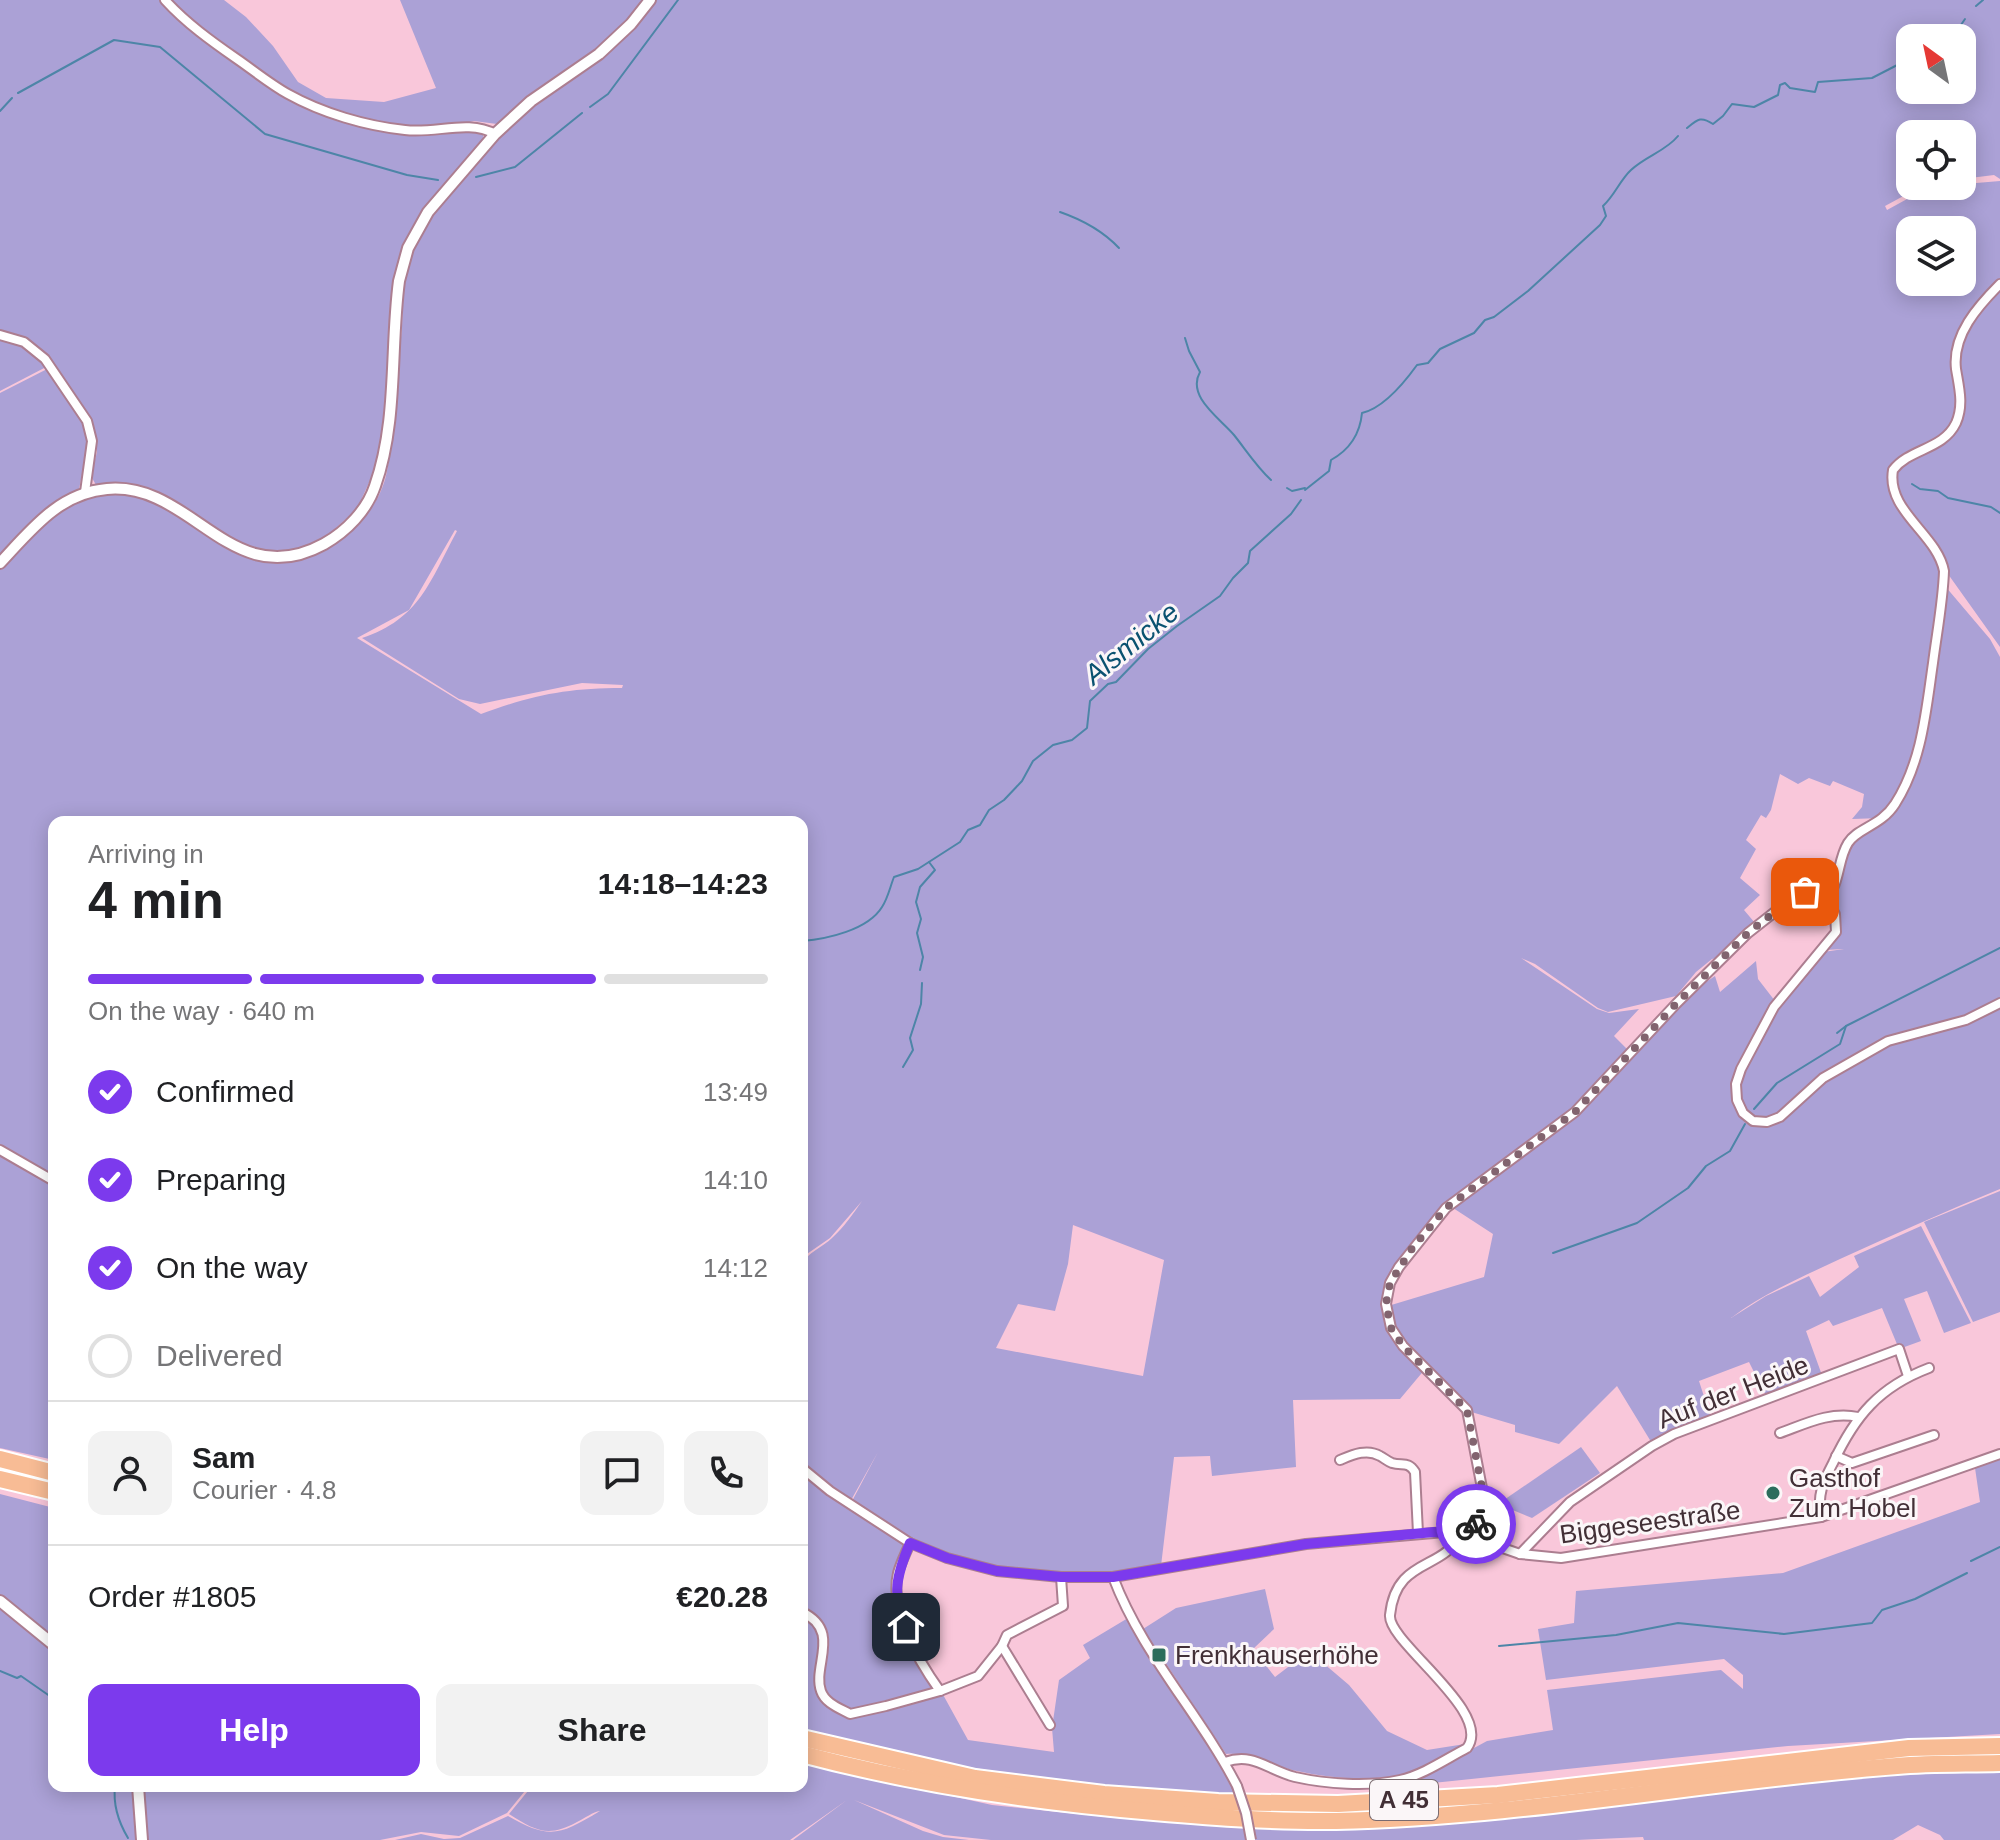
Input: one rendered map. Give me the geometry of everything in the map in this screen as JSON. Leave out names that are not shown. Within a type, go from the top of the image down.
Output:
[{"type":"highway","points":[[0,1459],[48,1471]]},
{"type":"highway","points":[[0,1479],[48,1491]]},
{"type":"highway","name":"A 45","points":[[808,1739],[975,1778],[1104,1794],[1218,1802],[1338,1804],[1498,1795],[1909,1748],[2000,1746]]},
{"type":"highway","name":"A 45","points":[[808,1756],[866,1771],[975,1792],[1090,1807],[1208,1817],[1335,1821],[1506,1810],[1898,1765],[2000,1763]]},
{"type":"street","points":[[165,0],[202,34],[263,77],[289,94],[327,111],[396,129],[424,132],[473,126],[495,134]]},
{"type":"street","points":[[0,563],[56,507],[85,492],[124,489],[156,496],[233,547],[269,556],[294,554],[320,546],[347,527],[367,504],[385,452],[397,298],[408,248],[428,212],[495,134],[531,101],[599,54],[631,24],[650,0]]},
{"type":"street","points":[[1826,899],[1835,889],[1849,842],[1879,822],[1896,803],[1913,766],[1923,729],[1944,571],[1937,552],[1900,502],[1893,488],[1893,470],[1908,456],[1945,439],[1957,421],[1961,406],[1956,349],[1970,319],[2000,284]]},
{"type":"street","points":[[0,335],[24,342],[45,359],[87,421],[92,441],[85,492]]},
{"type":"street","points":[[1225,1762],[1245,1757],[1294,1777],[1379,1783],[1402,1780],[1467,1748],[1472,1737],[1469,1722],[1442,1683],[1395,1632],[1390,1615],[1406,1575],[1448,1552],[1486,1509],[1467,1410],[1403,1346],[1391,1328],[1386,1304],[1390,1283],[1413,1247],[1446,1208],[1575,1112],[1748,933],[1795,896],[1805,892],[1826,899],[1835,914],[1835,934],[1774,1007],[1737,1079],[1735,1090],[1738,1105],[1753,1121],[1767,1122],[1780,1117],[1823,1078],[1888,1041],[1966,1020],[2000,1003]]},
{"type":"street","points":[[0,1150],[48,1178]]},
{"type":"street","name":"Auf der Heide","points":[[1520,1554],[1570,1502],[1652,1446],[1696,1424],[1899,1349],[1908,1376]]},
{"type":"street","points":[[1821,1517],[1819,1496],[1848,1430],[1866,1407],[1908,1376],[1929,1368]]},
{"type":"street","points":[[1780,1433],[1825,1417],[1858,1417]]},
{"type":"street","points":[[1836,1456],[1852,1463],[1934,1435]]},
{"type":"street","points":[[1340,1460],[1373,1452],[1390,1462],[1413,1467],[1418,1533]]},
{"type":"street","name":"Biggeseestraße","points":[[808,1473],[830,1491],[910,1543],[947,1558],[997,1571],[1061,1577],[1113,1577],[1306,1544],[1418,1533],[1464,1535],[1520,1554],[1561,1558],[1821,1517],[2000,1454]]},
{"type":"street","points":[[910,1543],[897,1582],[900,1615],[940,1691]]},
{"type":"street","points":[[808,1617],[815,1622],[824,1642],[820,1690],[827,1701],[850,1714],[940,1691],[978,1676],[1007,1635],[1063,1606],[1061,1577]]},
{"type":"street","points":[[1113,1577],[1136,1629],[1225,1762],[1237,1786],[1251,1840]]},
{"type":"street","points":[[0,1601],[48,1640]]},
{"type":"street","points":[[1002,1646],[1050,1725]]},
{"type":"street","points":[[138,1792],[142,1840]]},
{"type":"shaded area","points":[[0,0],[162,0],[288,95],[408,134],[482,131],[484,139],[423,211],[404,247],[390,332],[378,463],[357,509],[328,535],[306,547],[282,552],[256,550],[234,542],[173,500],[139,486],[96,485],[91,476],[97,452],[96,442],[88,445],[79,489],[54,504],[0,556],[0,393],[53,366],[48,359],[0,334]]},
{"type":"shaded area","points":[[169,0],[224,0],[246,17],[273,46],[298,82],[326,98],[384,102],[436,88],[400,0],[643,0],[593,52],[497,124],[474,121],[441,129],[408,128],[344,115],[289,93],[219,43]]},
{"type":"shaded area","points":[[655,0],[2000,0],[2000,179],[1994,175],[1976,177],[1976,120],[1896,120],[1896,200],[1885,206],[1887,210],[1905,200],[1976,200],[1976,183],[2000,181],[2000,647],[1938,560],[1942,586],[1921,731],[1900,792],[1882,818],[1852,819],[1862,807],[1864,794],[1833,781],[1830,786],[1809,778],[1798,784],[1780,774],[1771,810],[1766,818],[1761,815],[1746,840],[1756,849],[1740,878],[1760,895],[1744,910],[1755,923],[1717,958],[1696,972],[1676,996],[1608,1012],[1521,958],[1597,1009],[1609,1013],[1639,1009],[1614,1036],[1629,1051],[1574,1110],[1445,1208],[1389,1283],[1390,1329],[1426,1368],[1400,1399],[1293,1400],[1296,1467],[1212,1476],[1210,1456],[1174,1457],[1161,1566],[1067,1574],[1004,1570],[973,1564],[913,1543],[851,1503],[878,1452],[850,1502],[808,1470],[808,1257],[836,1234],[862,1201],[830,1238],[808,1253],[808,816],[48,816],[48,1176],[0,1149],[0,568],[52,514],[97,494],[129,493],[156,502],[227,549],[253,560],[282,562],[302,557],[331,542],[360,520],[377,499],[387,469],[405,277],[412,249],[448,193],[501,133],[544,96],[583,73],[622,40]],"holes":[[[455,530],[430,582],[409,610]],[[409,610],[398,620],[362,638],[459,699],[480,704],[582,683],[623,685],[622,688],[550,694],[481,714],[357,638]],[[1073,1225],[1164,1260],[1143,1376],[996,1348],[1018,1304],[1055,1311],[1068,1264]]]},
{"type":"shaded area","points":[[0,340],[25,346],[48,366],[0,391]]},
{"type":"shaded area","points":[[1945,586],[1990,639],[2000,657],[2000,1003],[1969,1018],[1879,1040],[1821,1076],[1772,1118],[1758,1120],[1739,1103],[1737,1087],[1742,1067],[1766,1023],[1812,964],[1823,952],[1844,949],[1825,950],[1838,934],[1832,896],[1843,874],[1850,845],[1855,837],[1880,824],[1919,760]]},
{"type":"shaded area","points":[[1756,961],[1758,979],[1775,1001],[1735,1079],[1734,1087],[1737,1103],[1745,1117],[1751,1122],[1767,1125],[1823,1082],[1880,1047],[2000,1005],[2000,1189],[1900,1232],[1768,1295],[1809,1276],[1820,1297],[1859,1267],[1854,1256],[1921,1226],[1971,1323],[1944,1333],[1927,1291],[1904,1299],[1921,1341],[1899,1349],[1882,1308],[1833,1326],[1829,1320],[1806,1331],[1823,1378],[1767,1398],[1749,1362],[1699,1381],[1711,1418],[1653,1445],[1617,1386],[1559,1444],[1515,1432],[1515,1425],[1468,1411],[1404,1346],[1392,1329],[1388,1306],[1484,1277],[1493,1234],[1450,1206],[1540,1141],[1715,976],[1720,992]]},
{"type":"shaded area","points":[[0,1154],[48,1180],[48,1459],[0,1448]]},
{"type":"shaded area","points":[[2000,1191],[2000,1312],[1973,1322],[1924,1222]]},
{"type":"shaded area","points":[[1581,1447],[1600,1473],[1532,1518],[1498,1504]]},
{"type":"shaded area","points":[[2000,1459],[2000,1734],[1788,1746],[1404,1786],[1487,1741],[1553,1730],[1547,1690],[1721,1670],[1743,1689],[1743,1675],[1724,1659],[1546,1680],[1538,1629],[1574,1623],[1576,1591],[1783,1573],[1980,1502],[1975,1468]]},
{"type":"shaded area","points":[[808,1475],[906,1543],[897,1573],[900,1615],[938,1690],[849,1715],[941,1691],[968,1740],[1054,1752],[1052,1728],[1059,1680],[1090,1658],[1083,1645],[1128,1618],[1222,1763],[1238,1798],[1105,1788],[929,1761],[808,1731]]},
{"type":"shaded area","points":[[0,1494],[48,1506],[48,1792],[524,1792],[507,1813],[459,1836],[421,1832],[380,1840],[0,1840]]},
{"type":"shaded area","points":[[1265,1589],[1274,1629],[1253,1649],[1275,1677],[1309,1651],[1349,1685],[1387,1731],[1427,1750],[1465,1744],[1427,1765],[1390,1777],[1376,1778],[1312,1774],[1249,1756],[1226,1754],[1143,1629],[1176,1608]]},
{"type":"shaded area","points":[[808,1764],[992,1805],[1115,1818],[1244,1825],[1247,1840],[991,1840],[944,1835],[854,1800],[923,1831],[969,1840],[793,1840],[847,1800],[790,1840],[395,1840],[421,1834],[444,1839],[460,1838],[508,1816],[534,1829],[555,1832],[575,1825],[600,1811],[567,1827],[550,1831],[527,1825],[509,1814],[527,1792],[808,1792]]},
{"type":"shaded area","points":[[2000,1770],[2000,1840],[1944,1840],[1918,1825],[1893,1840],[1644,1840],[1643,1837],[1576,1840],[1255,1840],[1254,1826],[1391,1828],[1501,1819],[1895,1773]]},
{"type":"waterway","points":[[590,107],[608,94],[678,0]]},
{"type":"waterway","name":"Alsmicke","points":[[1976,6],[1983,0]]},
{"type":"waterway","name":"Alsmicke","points":[[1962,24],[1965,19]]},
{"type":"waterway","points":[[18,93],[114,40],[160,47],[265,134],[407,175],[438,180]]},
{"type":"waterway","name":"Alsmicke","points":[[1687,128],[1700,120],[1713,124],[1732,104],[1754,107],[1778,95],[1780,85],[1785,83],[1790,88],[1815,92],[1818,82],[1872,78],[1896,66]]},
{"type":"waterway","points":[[0,111],[12,98]]},
{"type":"waterway","points":[[476,177],[515,167],[582,113]]},
{"type":"waterway","name":"Alsmicke","points":[[1305,490],[1329,471],[1331,460],[1352,441],[1362,413],[1386,400],[1417,365],[1428,363],[1440,349],[1474,333],[1485,320],[1494,317],[1528,291],[1600,225],[1606,216],[1603,206],[1627,174],[1678,136]]},
{"type":"waterway","points":[[1060,212],[1092,226],[1119,248]]},
{"type":"waterway","points":[[1185,338],[1200,372],[1197,381],[1201,399],[1271,480]]},
{"type":"waterway","points":[[1912,484],[1920,489],[1938,491],[1948,498],[1991,507],[2000,513]]},
{"type":"waterway","points":[[1287,488],[1292,491],[1305,488]]},
{"type":"waterway","name":"Alsmicke","points":[[808,940],[835,935],[867,922],[882,907],[894,877],[918,869],[960,842],[968,830],[980,825],[989,810],[1022,781],[1033,761],[1053,745],[1072,740],[1087,728],[1090,701],[1108,684],[1116,682],[1148,649],[1220,596],[1248,563],[1250,551],[1291,514],[1301,500]]},
{"type":"waterway","points":[[920,970],[923,957],[917,933],[921,919],[916,902],[920,887],[935,870],[929,862]]},
{"type":"waterway","points":[[1754,1109],[1777,1083],[1840,1044],[1846,1026],[2000,948]]},
{"type":"waterway","points":[[903,1067],[913,1050],[910,1038],[921,1004],[922,983]]},
{"type":"waterway","points":[[1837,1033],[1846,1026]]},
{"type":"waterway","points":[[1553,1253],[1637,1223],[1688,1188],[1706,1166],[1730,1151],[1745,1124]]},
{"type":"waterway","points":[[1971,1561],[2000,1547]]},
{"type":"waterway","points":[[1499,1646],[1616,1635],[1678,1623],[1784,1634],[1872,1623],[1882,1610],[1915,1599],[1967,1573]]},
{"type":"waterway","points":[[0,1671],[17,1678],[21,1676],[48,1695]]},
{"type":"waterway","points":[[115,1792],[117,1813],[128,1838]]},
{"type":"way so far","points":[[1476,1524],[1486,1509],[1467,1410],[1403,1346],[1391,1328],[1386,1304],[1390,1283],[1413,1247],[1446,1208],[1575,1112],[1676,1004],[1748,933],[1795,896],[1805,892]]},
{"type":"place","name":"Gasthof Zum Hobel","points":[[1773,1493]]},
{"type":"place","name":"Frenkhauserhöhe","points":[[1159,1655]]},
{"type":"route","points":[[906,1627],[900,1615],[897,1582],[910,1543],[947,1558],[997,1571],[1061,1577],[1113,1577],[1306,1544],[1434,1532],[1468,1536],[1476,1524]]}]
